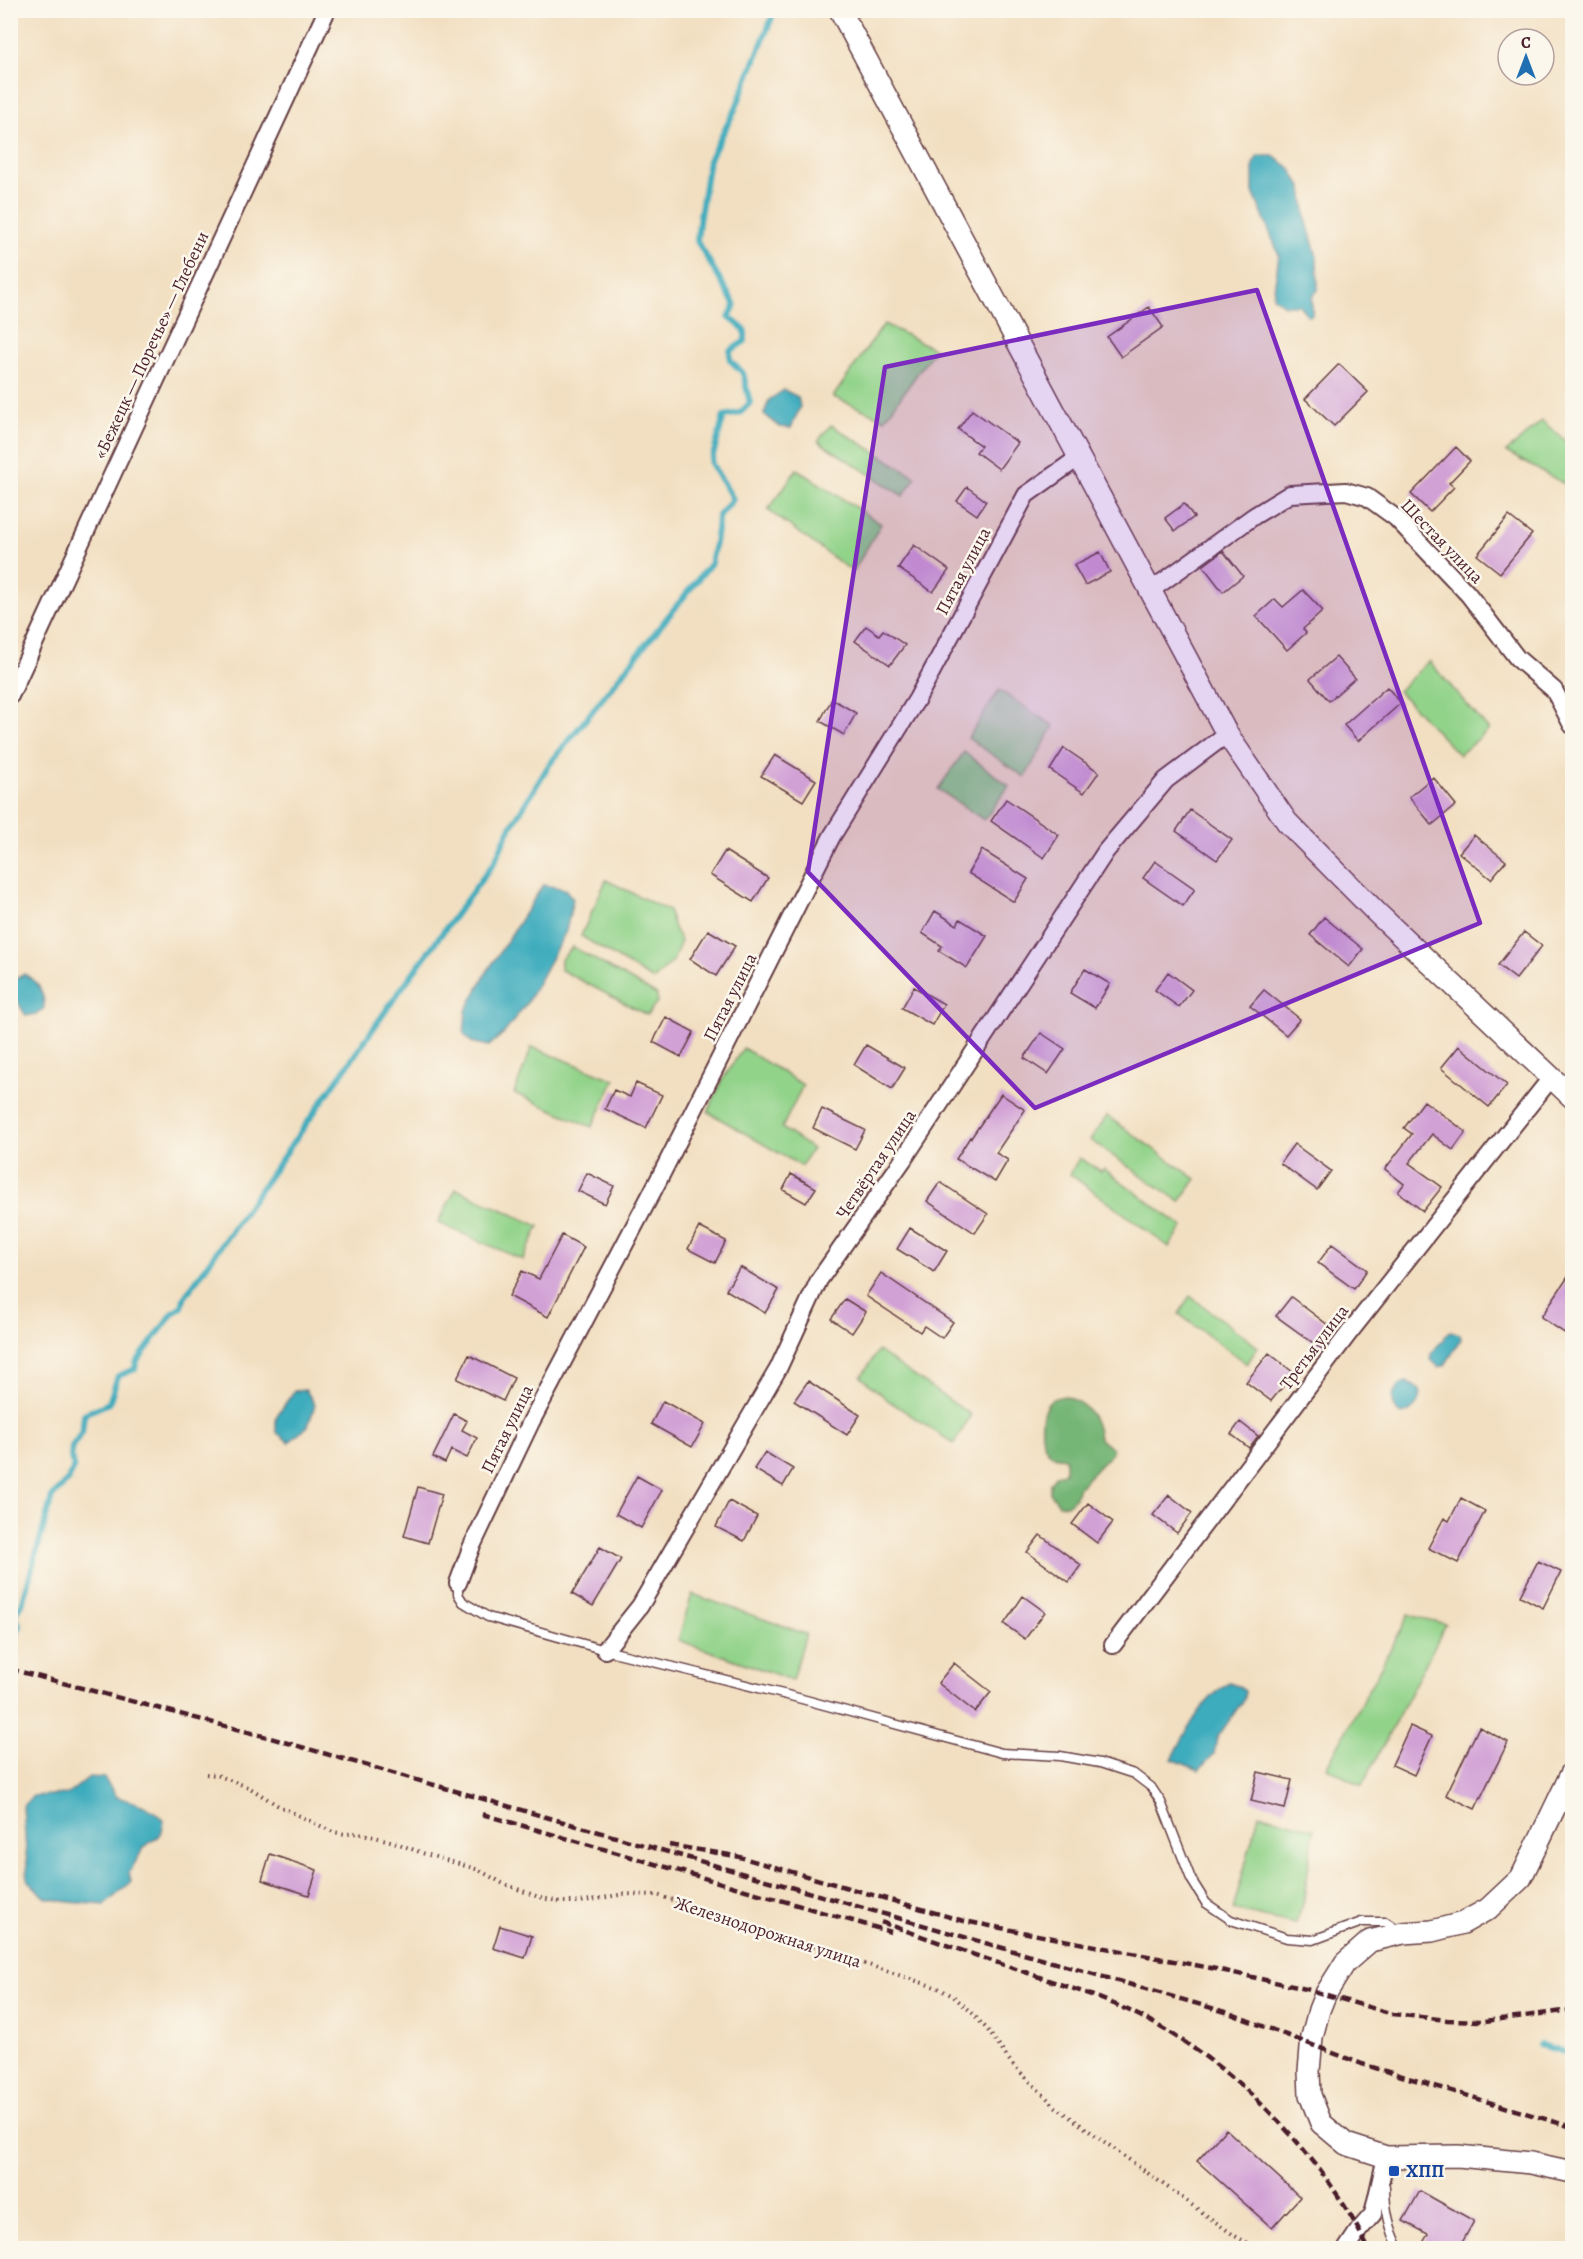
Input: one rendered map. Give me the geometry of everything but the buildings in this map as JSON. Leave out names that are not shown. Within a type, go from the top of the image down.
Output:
[{"type":"street","name":"«Бежецк — Поречье» — Глебени","points":[[10,696],[327,10]]},
{"type":"street","points":[[840,10],[1077,458],[1227,734],[1287,822],[1377,913],[1572,1096]]},
{"type":"street","name":"Пятая улица","points":[[458,1583],[471,1548],[531,1422],[658,1181],[832,836],[917,699],[1026,495],[1077,458]]},
{"type":"street","name":"Шестая улица","points":[[1150,591],[1254,516],[1290,494],[1346,491],[1367,497],[1396,518],[1468,594],[1517,658],[1554,690],[1572,725]]},
{"type":"street","name":"Четвёртая улица","points":[[605,1650],[640,1606],[748,1421],[778,1369],[819,1280],[903,1160],[1106,851],[1166,780],[1227,734]]},
{"type":"street","name":"Третья улица","points":[[1113,1645],[1349,1333],[1551,1078]]},
{"type":"street","points":[[1572,1772],[1521,1878],[1488,1909],[1463,1923],[1432,1931],[1403,1933],[1370,1941],[1345,1963],[1325,1995],[1311,2046],[1309,2071],[1310,2095],[1320,2123],[1346,2144],[1386,2157],[1458,2156],[1531,2163],[1572,2172]]},
{"type":"street","points":[[1347,2248],[1373,2214],[1386,2157]]},
{"type":"lane","points":[[458,1583],[458,1594],[463,1602],[488,1617],[605,1650],[787,1695],[1002,1753],[1070,1758],[1100,1763],[1134,1774],[1151,1787],[1161,1802],[1191,1879],[1206,1903],[1231,1920],[1287,1938],[1313,1940],[1362,1923],[1386,1923],[1403,1933]]},
{"type":"lane","points":[[1386,2157],[1385,2208],[1391,2232],[1399,2248]]},
{"type":"path","name":"Железнодорожная улица","points":[[206,1774],[218,1775],[250,1788],[277,1805],[333,1832],[359,1833],[394,1842],[479,1870],[502,1883],[541,1898],[561,1902],[580,1902],[624,1894],[657,1895],[938,1988],[953,1996],[969,2010],[987,2029],[1012,2064],[1056,2107],[1235,2236],[1257,2248]]},
{"type":"highlighted area","points":[[1257,290],[1480,923],[1035,1108],[808,872],[885,367]]},
{"type":"green space","points":[[884,324],[935,349],[885,419],[833,397]]},
{"type":"green space","points":[[1542,421],[1572,446],[1572,488],[1506,452]]},
{"type":"green space","points":[[831,425],[916,477],[903,496],[818,441]]},
{"type":"green space","points":[[797,469],[881,524],[853,572],[768,510]]},
{"type":"green space","points":[[1429,661],[1489,730],[1459,755],[1398,691]]},
{"type":"green space","points":[[999,690],[1054,726],[1025,777],[968,738]]},
{"type":"green space","points":[[964,752],[1009,786],[984,820],[938,789]]},
{"type":"green space","points":[[606,880],[669,911],[681,941],[673,961],[653,980],[581,936]]},
{"type":"green space","points":[[573,947],[657,995],[657,1003],[647,1015],[561,970],[561,959]]},
{"type":"green space","points":[[532,1047],[615,1080],[592,1127],[514,1093]]},
{"type":"green space","points":[[743,1048],[803,1085],[782,1128],[812,1149],[801,1166],[708,1112],[721,1082]]},
{"type":"green space","points":[[1107,1116],[1196,1179],[1180,1202],[1090,1140]]},
{"type":"green space","points":[[1079,1158],[1101,1171],[1104,1169],[1183,1227],[1169,1247],[1070,1174]]},
{"type":"green space","points":[[456,1189],[539,1226],[523,1260],[438,1223]]},
{"type":"green space","points":[[1190,1296],[1258,1347],[1247,1364],[1179,1314]]},
{"type":"green space","points":[[878,1351],[971,1415],[954,1444],[889,1401],[861,1377]]},
{"type":"green space","points":[[1065,1396],[1085,1407],[1096,1423],[1099,1438],[1112,1449],[1112,1453],[1079,1487],[1076,1497],[1067,1505],[1059,1504],[1050,1493],[1050,1483],[1056,1475],[1065,1473],[1065,1458],[1054,1456],[1048,1451],[1042,1432],[1042,1417],[1047,1404],[1053,1399]]},
{"type":"green space","points":[[692,1594],[806,1634],[792,1680],[678,1640]]},
{"type":"green space","points":[[1409,1615],[1446,1624],[1362,1786],[1326,1768]]},
{"type":"green space","points":[[1259,1814],[1314,1829],[1303,1905],[1295,1924],[1233,1910]]},
{"type":"water","points":[[1258,156],[1273,156],[1290,168],[1302,188],[1306,219],[1317,257],[1318,290],[1312,297],[1312,315],[1308,316],[1299,305],[1284,305],[1273,297],[1279,255],[1253,192],[1253,164]]},
{"type":"water","points":[[784,390],[798,397],[800,407],[791,428],[780,427],[764,414],[769,400]]},
{"type":"water","points":[[543,885],[565,889],[573,899],[566,931],[528,1001],[505,1032],[489,1046],[471,1042],[464,1034],[466,1011],[485,975]]},
{"type":"water","points":[[24,974],[39,987],[44,1002],[44,1008],[36,1014],[26,1016],[11,990],[11,982]]},
{"type":"water","points":[[1451,1331],[1460,1334],[1461,1339],[1445,1365],[1439,1367],[1430,1360],[1431,1354]]},
{"type":"water","points":[[1407,1382],[1419,1389],[1421,1394],[1414,1408],[1401,1415],[1394,1406],[1393,1396],[1397,1387]]},
{"type":"water","points":[[306,1390],[315,1405],[308,1426],[289,1442],[276,1432],[276,1417],[294,1391]]},
{"type":"water","points":[[1229,1683],[1245,1691],[1244,1699],[1217,1738],[1214,1754],[1199,1770],[1172,1759],[1203,1707],[1210,1698]]},
{"type":"water","points":[[89,1777],[104,1778],[117,1797],[149,1808],[164,1822],[160,1836],[145,1847],[129,1873],[131,1882],[105,1905],[46,1898],[28,1881],[23,1806],[33,1796],[68,1794]]},
{"type":"waterway","points":[[11,1647],[20,1626],[14,1614],[22,1604],[52,1497],[68,1480],[74,1467],[71,1457],[72,1446],[82,1433],[84,1414],[109,1403],[118,1376],[135,1369],[136,1363],[173,1313],[182,1307],[184,1298],[399,992],[495,861],[509,830],[549,765],[711,563],[718,517],[733,499],[711,463],[724,416],[740,413],[750,403],[743,373],[730,360],[730,351],[745,341],[745,330],[729,317],[735,305],[697,241],[699,222],[709,160],[735,110],[775,10]]},
{"type":"waterway","points":[[1540,2045],[1572,2054]]},
{"type":"railway","points":[[10,1669],[267,1737],[1226,2012],[1362,2064],[1572,2127]]},
{"type":"railway","points":[[482,1814],[891,1932]]},
{"type":"railway","points":[[669,1845],[736,1856],[964,1921],[1216,1969],[1306,1989],[1393,2014],[1447,2020],[1485,2021],[1572,2010]]},
{"type":"railway","points":[[881,1922],[1113,2004],[1146,2019],[1193,2048],[1253,2096],[1281,2124],[1330,2184],[1368,2248]]},
{"type":"place","name":"ХПП","points":[[1394,2171]]}]
